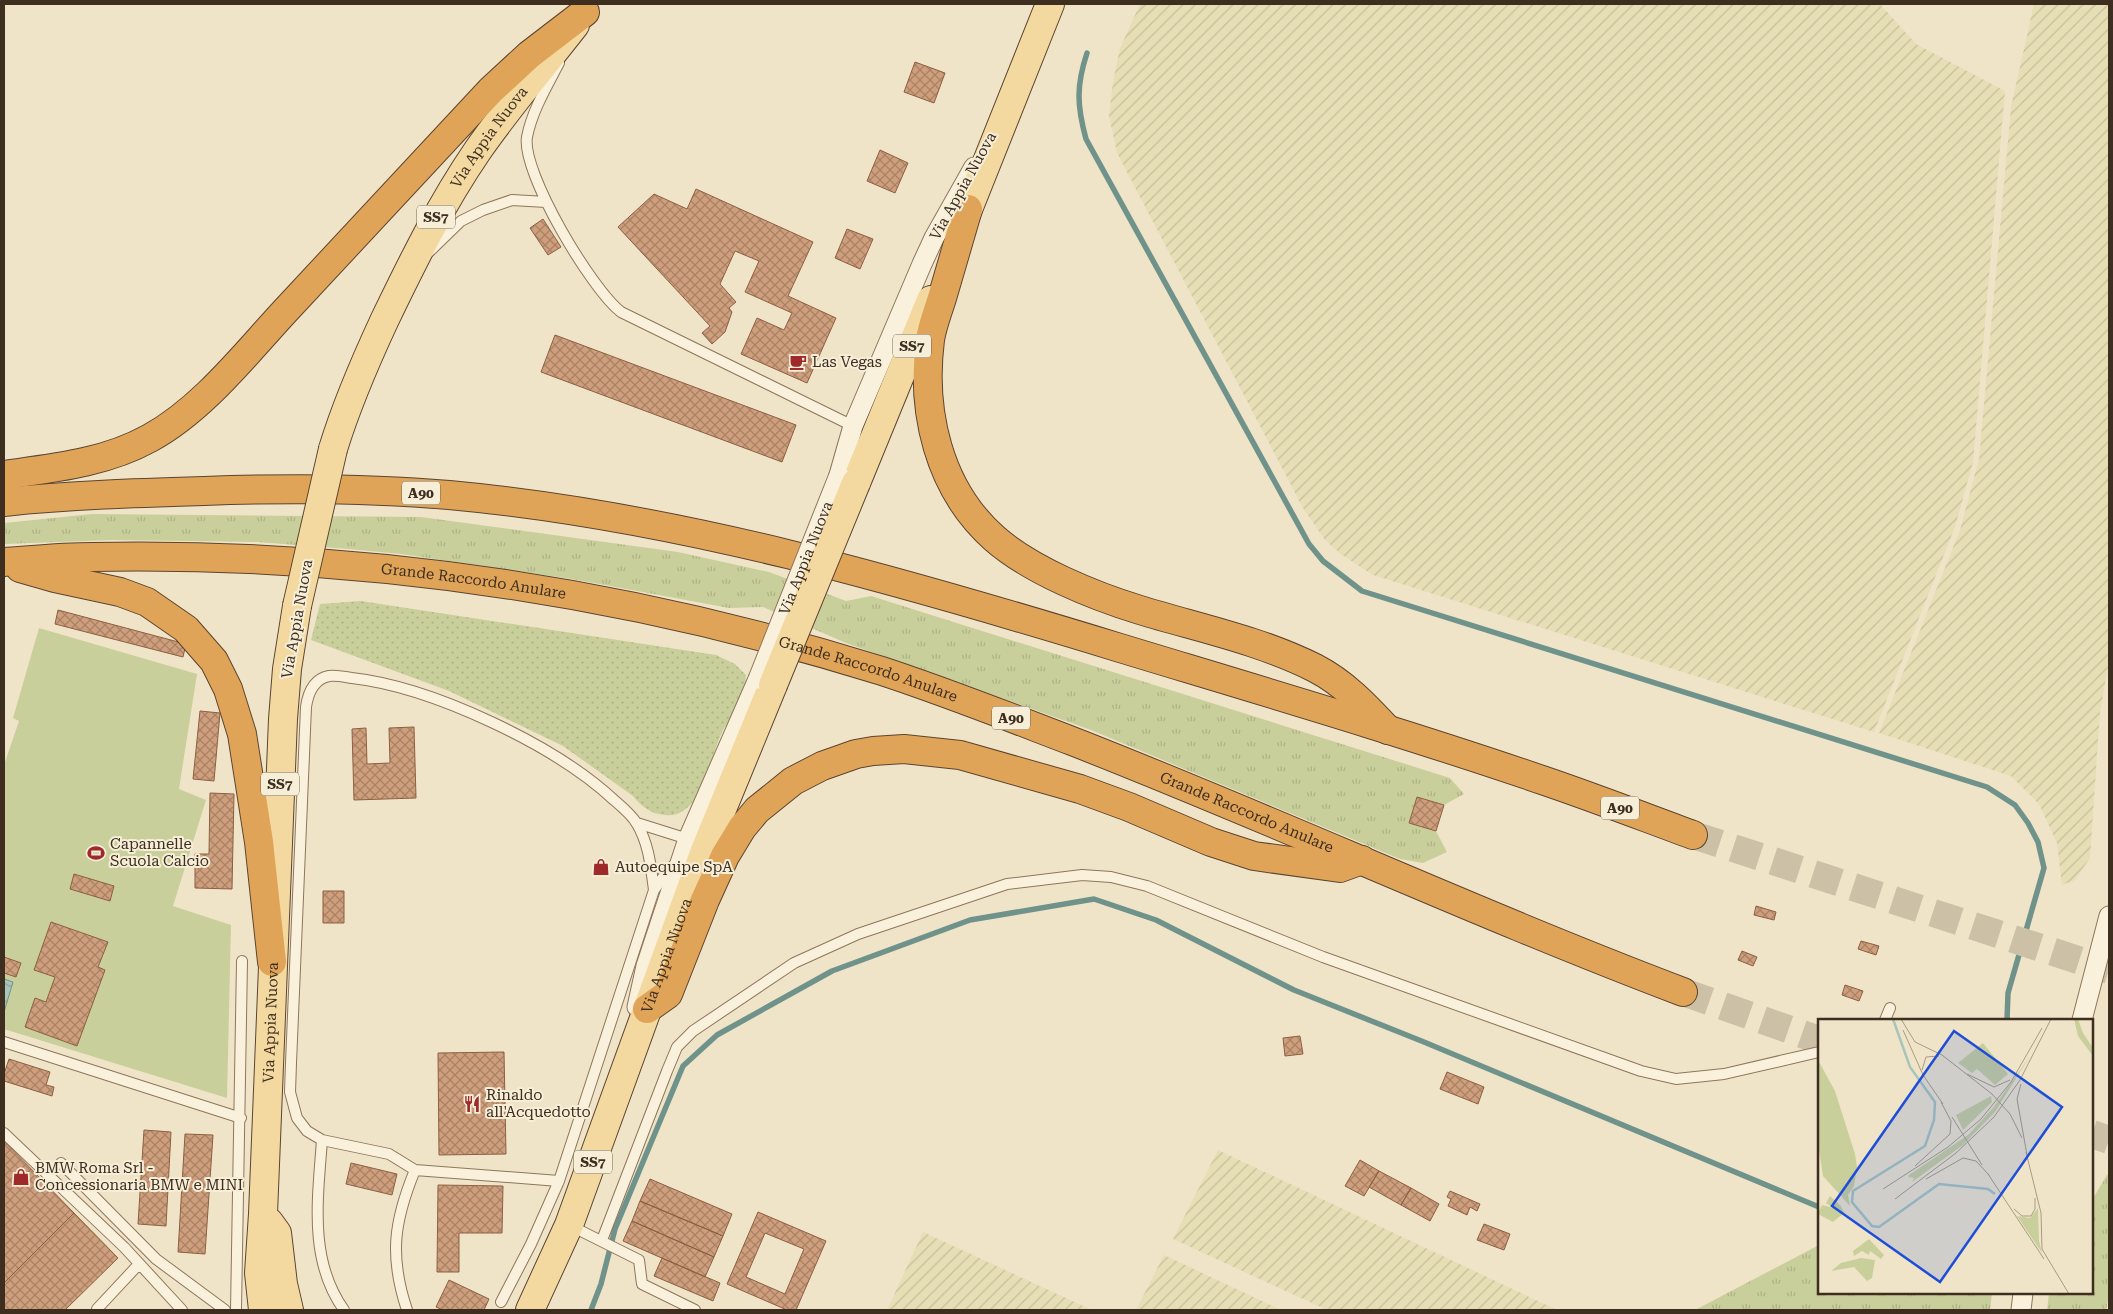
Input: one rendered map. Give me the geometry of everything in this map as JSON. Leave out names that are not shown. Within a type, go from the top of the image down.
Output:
[{"type":"highway","points":[[4,475],[81,464],[102,458],[149,439],[188,412],[271,327],[492,90],[529,55],[588,8]]},
{"type":"highway","points":[[968,209],[930,338],[927,389],[933,433],[940,457],[956,490],[974,516],[994,538],[1022,558],[1085,590],[1141,610],[1261,645],[1317,669],[1353,693],[1389,731]]},
{"type":"highway","name":"A90","points":[[4,502],[116,493],[289,488],[445,495],[523,503],[723,538],[832,564],[981,605],[1546,781],[1693,835]]},
{"type":"highway","name":"Grande Raccordo Anulare","points":[[4,563],[88,557],[174,557],[351,566],[508,584],[624,604],[688,618],[874,669],[968,701],[1182,784],[1586,954],[1683,992]]},
{"type":"highway","points":[[4,563],[55,578],[112,590],[138,598],[176,621],[198,640],[209,654],[228,688],[242,734],[259,842],[272,962]]},
{"type":"highway","points":[[647,1009],[668,994],[705,900],[726,856],[742,828],[757,810],[785,787],[814,770],[847,757],[873,751],[904,749],[931,751],[960,755],[1018,770],[1080,789],[1129,807],[1211,842],[1254,856],[1340,868],[1362,860]]},
{"type":"main road","points":[[1034,43],[1045,4]]},
{"type":"main road","name":"Via Appia Nuova","points":[[530,1310],[569,1225],[765,682],[848,479],[968,209],[1050,4]]},
{"type":"main road","name":"Via Appia Nuova","points":[[263,1310],[259,1273],[283,710],[288,655],[297,606],[333,448],[352,390],[406,274],[451,191],[479,149],[588,8]]},
{"type":"main road","points":[[263,1214],[277,1233],[283,1284],[289,1310]]},
{"type":"street","name":"Via Appia Nuova","points":[[848,479],[853,426],[929,248],[1008,107]]},
{"type":"street","name":"Via Appia Nuova","points":[[621,1081],[646,966],[688,839],[765,682]]},
{"type":"street","points":[[2082,1019],[2109,916]]},
{"type":"street","points":[[2022,1310],[2023,1294]]},
{"type":"lane","points":[[588,8],[537,106],[527,138],[532,167],[546,202],[591,279],[611,304],[621,312],[853,426]]},
{"type":"lane","points":[[406,274],[461,221],[483,210],[512,200],[546,202]]},
{"type":"lane","points":[[559,1181],[415,1170],[389,1154],[322,1140],[307,1131],[297,1118],[290,1092],[306,707],[310,690],[321,679],[336,676],[388,684],[441,702],[488,721],[525,739],[584,775],[610,796],[637,823],[649,855],[654,890]]},
{"type":"lane","points":[[637,823],[688,839]]},
{"type":"lane","points":[[501,1302],[531,1244],[559,1181],[654,890],[666,873],[681,859]]},
{"type":"lane","points":[[602,1240],[666,1071],[677,1047],[693,1031],[794,963],[858,934],[1006,884],[1038,879],[1092,876],[1111,877],[1147,886],[1323,957],[1641,1071],[1676,1079],[1724,1074],[1818,1052]]},
{"type":"lane","points":[[236,1310],[241,1118],[242,961]]},
{"type":"lane","points":[[271,1004],[291,1063]]},
{"type":"lane","points":[[1885,1019],[1890,1008]]},
{"type":"lane","points":[[4,1042],[241,1118]]},
{"type":"lane","points":[[4,1133],[139,1264],[182,1310]]},
{"type":"lane","points":[[322,1140],[317,1212],[318,1240],[328,1278],[344,1310]]},
{"type":"lane","points":[[61,1162],[156,1259],[225,1310]]},
{"type":"lane","points":[[407,1310],[398,1273],[396,1238],[400,1207],[415,1170]]},
{"type":"lane","points":[[569,1225],[639,1260],[642,1284],[695,1310]]},
{"type":"lane","points":[[97,1310],[139,1264]]},
{"type":"shaded area","points":[[1140,4],[1880,4],[1916,44],[2005,91],[1973,462],[1955,527],[1874,732],[1373,575],[1342,555],[1325,540],[1303,508],[1117,153],[1109,116],[1113,82],[1120,48]]},
{"type":"shaded area","points":[[2034,4],[2109,4],[2109,661],[2100,712],[2090,858],[2075,880],[2062,885],[2057,843],[2039,804],[2011,776],[1879,733],[1960,530],[1979,459],[2011,107]]},
{"type":"shaded area","points":[[1218,1150],[1557,1310],[1327,1310],[1173,1239]]},
{"type":"shaded area","points":[[923,1232],[1092,1310],[887,1310]]},
{"type":"shaded area","points":[[1164,1255],[1281,1310],[1136,1310]]},
{"type":"green space","points":[[92,514],[421,517],[678,552],[769,572],[846,601],[871,596],[1450,778],[1464,794],[1444,805],[1417,797],[1409,822],[1436,831],[1447,852],[1423,863],[1400,859],[1091,730],[846,643],[763,607],[729,608],[572,579],[401,554],[348,549],[257,542],[113,540],[4,544],[4,523]]},
{"type":"green space","points":[[361,601],[716,655],[735,664],[746,675],[745,691],[740,709],[723,730],[703,784],[696,797],[688,807],[678,814],[665,815],[655,813],[563,746],[449,691],[311,640],[320,604]]},
{"type":"green space","name":"Capannelle Scuola Calcio","points":[[39,628],[197,674],[179,789],[206,800],[173,906],[231,925],[227,1098],[4,1029],[4,765],[19,721],[13,718]]},
{"type":"green space","points":[[2107,1175],[2109,1175],[2109,1295],[2106,1310],[2047,1310],[2049,1294],[2093,1294],[2093,1198]]},
{"type":"green space","points":[[1818,1246],[1818,1294],[1992,1294],[1990,1310],[1695,1310]]},
{"type":"water","points":[[4,979],[13,982],[4,1012]]},
{"type":"building","points":[[915,62],[945,73],[934,103],[904,92]]},
{"type":"building","points":[[880,150],[908,163],[895,193],[867,181]]},
{"type":"building","points":[[696,189],[813,242],[788,296],[836,318],[807,383],[741,354],[757,318],[784,330],[792,313],[745,292],[759,261],[735,251],[720,284],[736,302],[729,308],[732,312],[725,332],[712,344],[702,333],[710,326],[618,227],[654,194],[687,209]]},
{"type":"building","points":[[543,219],[561,247],[548,255],[530,228]]},
{"type":"building","points":[[847,229],[873,239],[860,269],[835,258]]},
{"type":"building","points":[[555,335],[796,425],[782,462],[541,372]]},
{"type":"building","points":[[58,610],[186,644],[183,657],[55,624]]},
{"type":"building","points":[[200,711],[220,713],[214,781],[193,779]]},
{"type":"building","points":[[414,727],[416,798],[354,800],[352,729],[366,728],[367,764],[390,763],[389,728]]},
{"type":"building","points":[[210,793],[234,794],[232,889],[195,888],[195,854],[209,854]]},
{"type":"building","points":[[1417,797],[1444,805],[1436,831],[1409,823]]},
{"type":"building","points":[[74,874],[114,886],[110,901],[70,889]]},
{"type":"building","points":[[323,891],[344,891],[344,923],[323,923]]},
{"type":"building","points":[[1756,906],[1776,912],[1774,920],[1754,915]]},
{"type":"building","points":[[51,922],[108,942],[98,967],[105,970],[77,1046],[25,1027],[35,998],[46,1002],[55,977],[34,970]]},
{"type":"building","points":[[1861,941],[1879,946],[1876,955],[1858,949]]},
{"type":"building","points":[[1742,951],[1757,957],[1753,966],[1738,960]]},
{"type":"building","points":[[4,957],[21,963],[16,977],[4,973]]},
{"type":"building","points":[[1845,985],[1863,991],[1859,1001],[1842,995]]},
{"type":"building","points":[[1300,1036],[1303,1054],[1285,1056],[1283,1038]]},
{"type":"building","name":"Rinaldo all'Acquedotto","points":[[504,1052],[506,1154],[439,1155],[438,1053]]},
{"type":"building","points":[[9,1059],[50,1072],[46,1085],[54,1087],[52,1096],[4,1081],[4,1074]]},
{"type":"building","points":[[1447,1072],[1484,1087],[1478,1104],[1440,1089]]},
{"type":"building","points":[[144,1130],[171,1132],[166,1226],[138,1224]]},
{"type":"building","points":[[185,1134],[213,1135],[205,1254],[178,1252]]},
{"type":"building","name":"BMW Roma Srl - Concessionaria BMW e MINI","points":[[4,1141],[74,1213],[4,1283]]},
{"type":"building","points":[[1360,1160],[1379,1171],[1364,1196],[1345,1186]]},
{"type":"building","points":[[351,1163],[397,1174],[392,1195],[346,1184]]},
{"type":"building","points":[[1379,1171],[1411,1188],[1401,1205],[1369,1187]]},
{"type":"building","points":[[650,1179],[732,1214],[723,1236],[640,1201]]},
{"type":"building","points":[[438,1185],[503,1186],[502,1233],[459,1233],[459,1272],[437,1272]]},
{"type":"building","points":[[1411,1188],[1439,1204],[1430,1221],[1401,1205]]},
{"type":"building","points":[[1450,1191],[1480,1204],[1477,1211],[1470,1207],[1467,1215],[1448,1206],[1451,1199],[1447,1197]]},
{"type":"building","points":[[640,1201],[723,1236],[714,1257],[632,1221]]},
{"type":"building","points":[[758,1212],[826,1241],[796,1310],[787,1310],[727,1284]],"holes":[[[765,1233],[804,1249],[785,1294],[746,1277]]]},
{"type":"building","points":[[74,1213],[118,1258],[65,1310],[4,1310],[4,1283]]},
{"type":"building","points":[[632,1221],[714,1257],[705,1277],[623,1241]]},
{"type":"building","points":[[1484,1224],[1510,1234],[1504,1250],[1477,1240]]},
{"type":"building","points":[[662,1258],[720,1283],[713,1301],[654,1276]]},
{"type":"building","points":[[449,1280],[489,1299],[484,1310],[443,1310],[436,1307]]},
{"type":"waterway","points":[[1087,53],[1079,86],[1079,106],[1086,139],[1309,544],[1323,561],[1362,591],[1987,787],[2015,805],[2028,823],[2038,842],[2044,868],[2008,993],[2007,1019]]},
{"type":"waterway","points":[[591,1310],[601,1284],[615,1229],[683,1066],[717,1035],[832,971],[970,920],[1094,899],[1156,920],[1294,990],[1424,1042],[1818,1207]]},
{"type":"tunnel","points":[[1693,835],[2109,970]]},
{"type":"tunnel","points":[[1683,992],[1818,1040]]},
{"type":"tunnel","points":[[2093,1134],[2109,1140]]},
{"type":"place","name":"Las Vegas","points":[[798,362]]},
{"type":"place","name":"Capannelle Scuola Calcio","points":[[96,853]]},
{"type":"place","name":"Autoequipe SpA","points":[[601,867]]},
{"type":"place","name":"Rinaldo all'Acquedotto","points":[[472,1104]]},
{"type":"place","name":"BMW Roma Srl - Concessionaria BMW e MINI","points":[[21,1177]]}]
